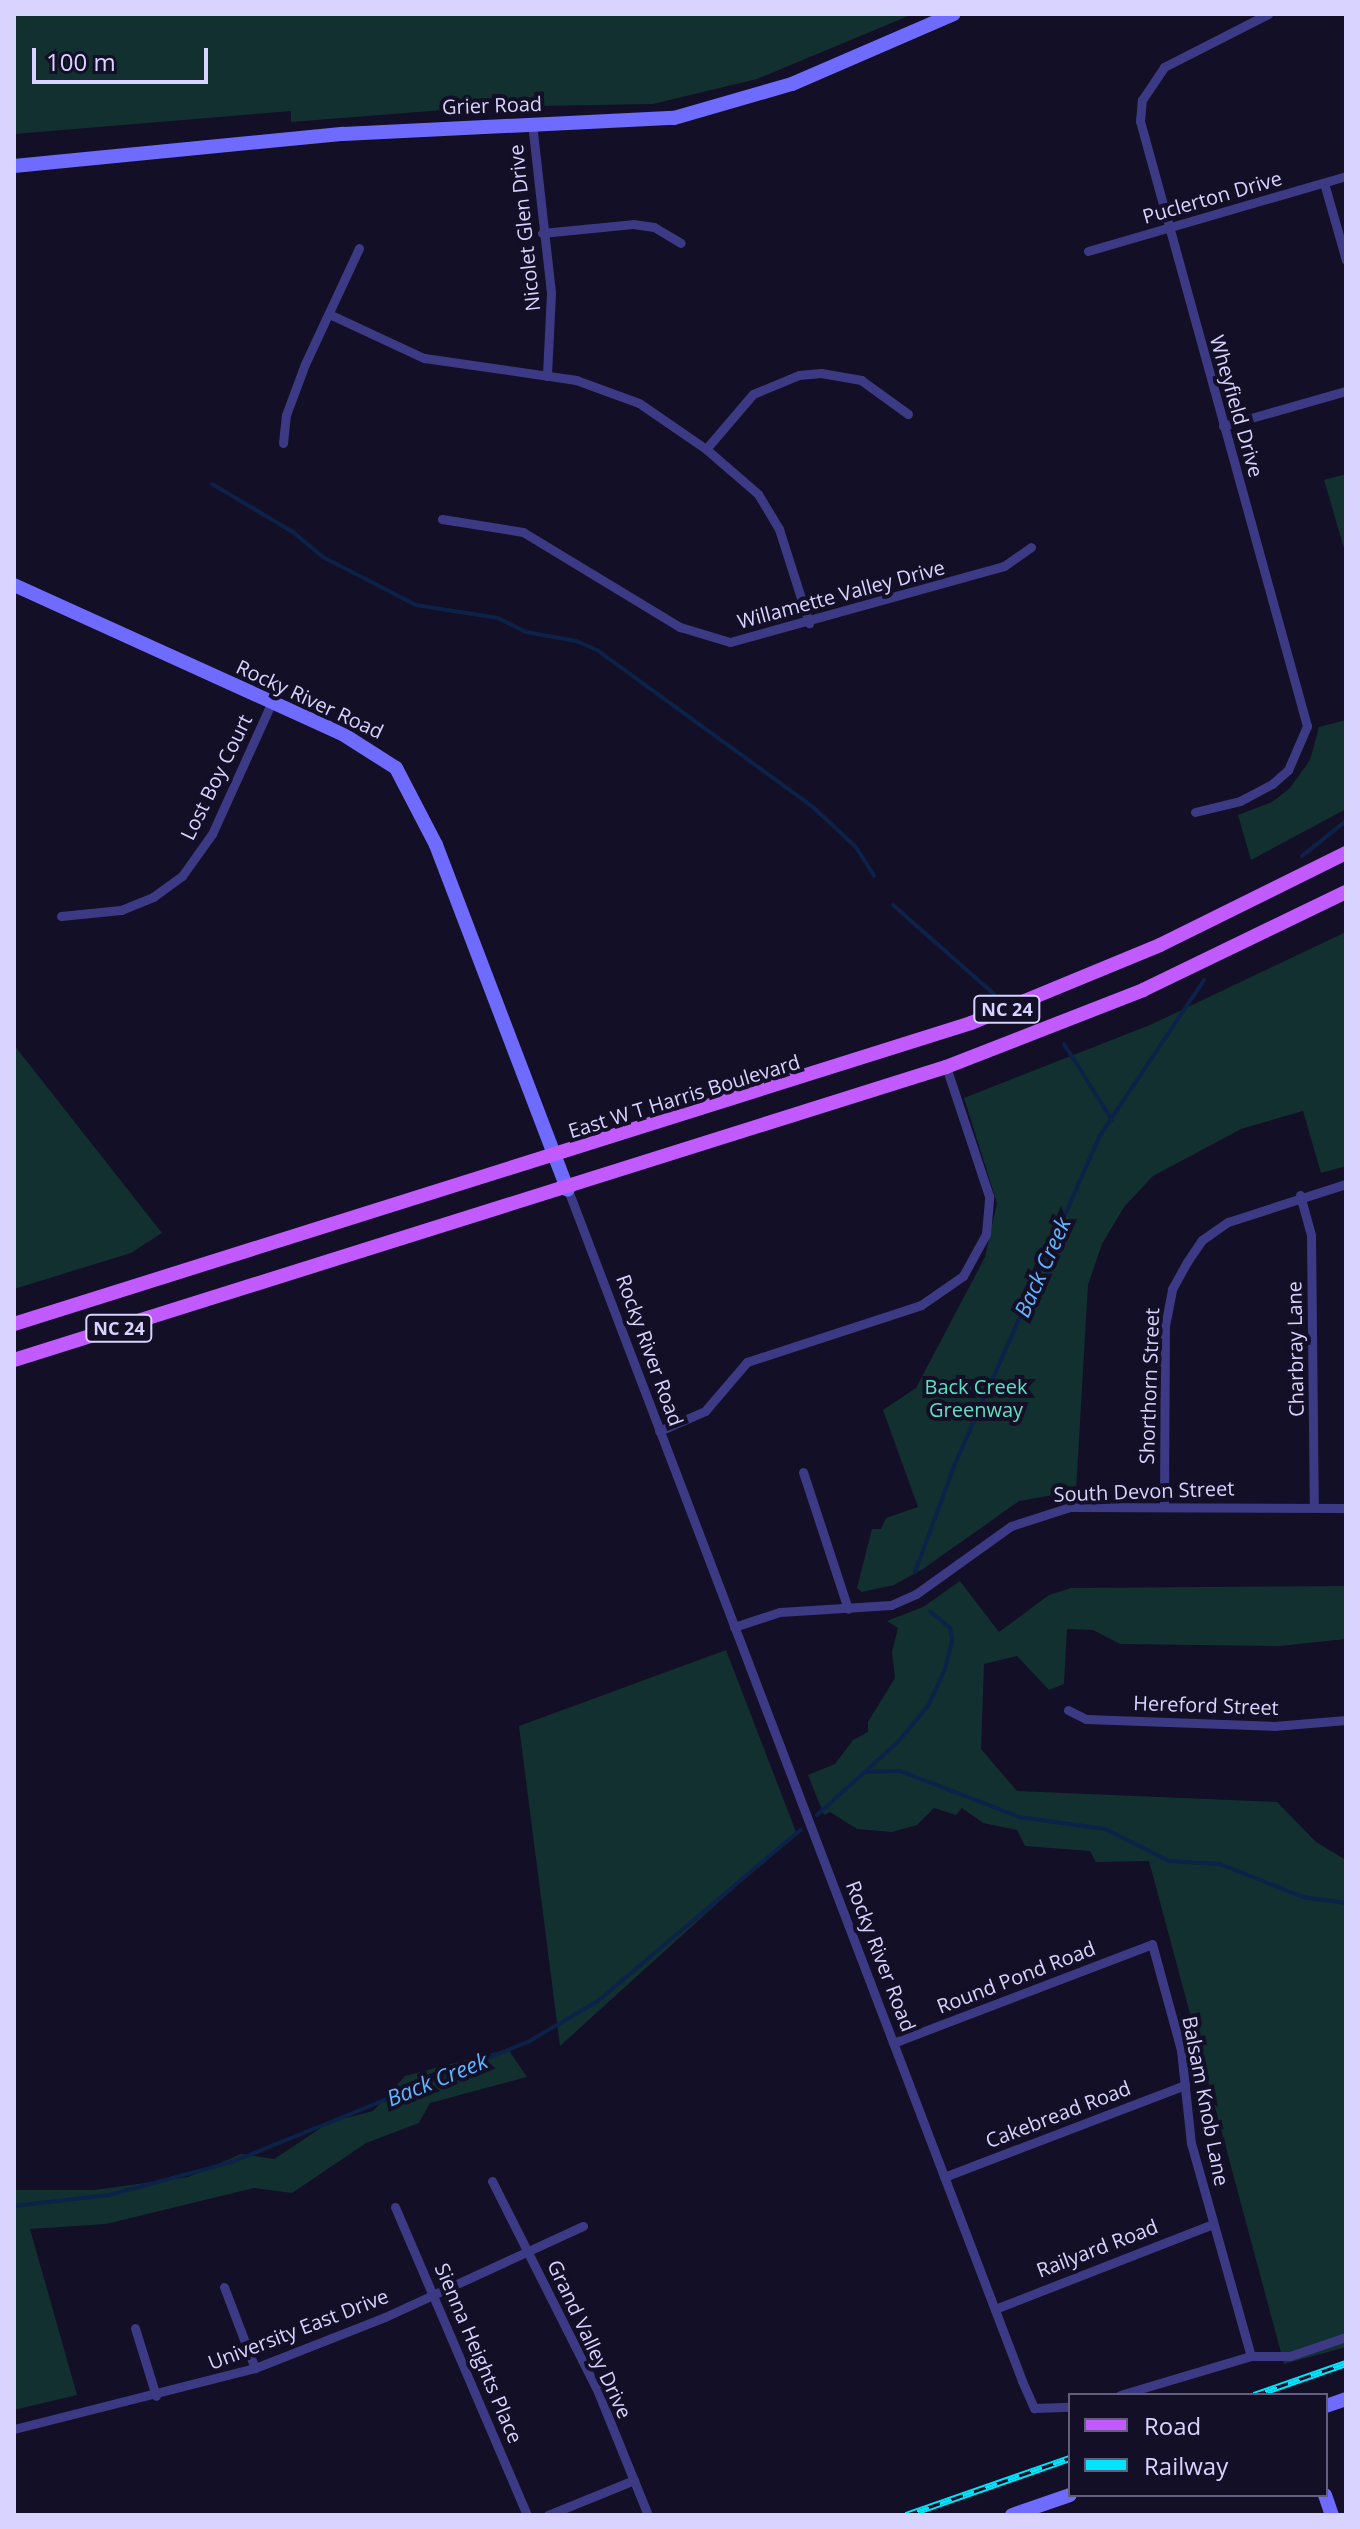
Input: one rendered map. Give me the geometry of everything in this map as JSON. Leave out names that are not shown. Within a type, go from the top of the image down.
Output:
[{"type":"main road","name":"East W T Harris Boulevard","points":[[14,1324],[555,1157],[971,1023],[1160,945],[1346,853]]},
{"type":"main road","name":"NC 24","points":[[14,1360],[568,1190],[946,1067],[1143,990],[1346,892]]},
{"type":"street","name":"Grier Road","points":[[14,166],[343,134],[532,123],[655,121],[713,110],[792,84],[954,14]]},
{"type":"street","name":"Wheyfield Drive","points":[[1195,812],[1240,801],[1272,784],[1288,770],[1307,726],[1143,144],[1142,100],[1151,82],[1181,54],[1268,14]]},
{"type":"street","name":"Nicolet Glen Drive","points":[[532,123],[551,293],[547,376]]},
{"type":"street","name":"Puclerton Drive","points":[[1088,251],[1346,176]]},
{"type":"street","points":[[1324,183],[1346,260]]},
{"type":"street","points":[[542,233],[633,224],[654,227],[681,243]]},
{"type":"street","points":[[283,443],[286,415],[359,248]]},
{"type":"street","points":[[329,314],[424,358],[611,389],[706,449],[747,483],[769,511],[809,623]]},
{"type":"street","points":[[706,449],[753,394],[799,375],[821,373],[861,380],[908,414]]},
{"type":"street","points":[[1223,426],[1346,391]]},
{"type":"street","name":"Willamette Valley Drive","points":[[442,519],[523,532],[680,627],[714,641],[749,640],[1004,566],[1031,547]]},
{"type":"street","name":"Rocky River Road","points":[[14,585],[371,748],[407,781],[568,1190],[1034,2408],[1068,2407]]},
{"type":"street","name":"Lost Boy Court","points":[[61,916],[121,910],[153,897],[182,876],[212,834],[272,702]]},
{"type":"street","points":[[659,1431],[705,1411],[747,1362],[921,1305],[963,1276],[986,1234],[989,1196],[946,1067]]},
{"type":"street","name":"Shorthorn Street","points":[[1164,1506],[1165,1326],[1172,1289],[1202,1240],[1228,1222],[1300,1195],[1346,1184]]},
{"type":"street","name":"Charbray Lane","points":[[1300,1195],[1311,1235],[1314,1505]]},
{"type":"street","points":[[803,1472],[848,1609]]},
{"type":"street","name":"South Devon Street","points":[[734,1627],[780,1612],[891,1605],[916,1594],[1011,1526],[1039,1513],[1070,1507],[1314,1505],[1346,1508]]},
{"type":"street","name":"Hereford Street","points":[[1068,1710],[1086,1719],[1242,1725],[1346,1720]]},
{"type":"street","name":"Round Pond Road","points":[[893,2043],[1152,1944]]},
{"type":"street","name":"Balsam Knob Lane","points":[[1152,1944],[1181,2050],[1191,2143],[1251,2356]]},
{"type":"street","name":"Cakebread Road","points":[[944,2177],[1185,2085]]},
{"type":"street","name":"Grand Valley Drive","points":[[492,2181],[598,2392],[648,2515]]},
{"type":"street","name":"Sienna Heights Place","points":[[395,2207],[436,2294],[527,2515]]},
{"type":"street","name":"Railyard Road","points":[[995,2309],[1213,2224]]},
{"type":"street","name":"University East Drive","points":[[14,2429],[156,2396],[255,2368],[436,2294],[583,2226]]},
{"type":"street","points":[[224,2287],[255,2368]]},
{"type":"street","points":[[135,2328],[156,2396]]},
{"type":"street","points":[[1127,2393],[1251,2356],[1290,2356],[1346,2337]]},
{"type":"street","points":[[548,2515],[634,2480]]},
{"type":"street","points":[[1012,2515],[1068,2496]]},
{"type":"green space","points":[[14,14],[913,14],[757,79],[653,104],[482,107],[291,122],[291,111],[14,134]]},
{"type":"green space","points":[[1346,474],[1346,555],[1324,480]]},
{"type":"green space","points":[[1346,720],[1346,809],[1251,860],[1238,815],[1272,802],[1290,788],[1310,760],[1319,727]]},
{"type":"green space","name":"Back Creek Greenway","points":[[1346,932],[1346,1166],[1321,1173],[1303,1111],[1241,1129],[1153,1176],[1124,1207],[1102,1244],[1088,1285],[1076,1491],[1019,1501],[923,1569],[894,1585],[862,1592],[857,1588],[872,1529],[881,1529],[886,1518],[918,1507],[883,1410],[916,1388],[985,1257],[997,1203],[964,1098],[1150,1025]]},
{"type":"green space","points":[[14,1045],[162,1233],[131,1253],[14,1289]]},
{"type":"green space","points":[[960,1581],[999,1632],[1049,1595],[1071,1588],[1346,1586],[1346,1639],[1280,1646],[1120,1644],[1093,1630],[1067,1629],[1064,1684],[1049,1690],[1017,1656],[984,1664],[981,1749],[1017,1791],[1277,1802],[1316,1842],[1346,1860],[1346,2347],[1284,2364],[1149,1861],[1096,1862],[1090,1851],[1025,1846],[1017,1830],[983,1823],[962,1808],[956,1815],[934,1808],[917,1825],[892,1832],[857,1829],[830,1812],[824,1815],[808,1775],[835,1764],[853,1740],[868,1732],[868,1722],[895,1678],[892,1652],[898,1628],[887,1621],[923,1607]]},
{"type":"green space","points":[[726,1650],[796,1832],[560,2046],[519,1726]]},
{"type":"green space","points":[[508,2049],[527,2077],[430,2103],[419,2123],[366,2143],[292,2193],[254,2188],[106,2224],[30,2229],[77,2395],[14,2410],[14,2190],[94,2190],[188,2177],[241,2154],[274,2159],[330,2122],[373,2111],[405,2076]]},
{"type":"waterway","points":[[212,484],[293,532],[323,557],[416,605],[498,618],[526,632],[576,641],[597,650],[812,806],[856,847],[874,876]]},
{"type":"waterway","name":"Back Creek","points":[[1302,856],[1346,821]]},
{"type":"waterway","points":[[893,905],[994,994]]},
{"type":"waterway","name":"Back Creek","points":[[915,1572],[955,1464],[1099,1137],[1204,980]]},
{"type":"waterway","points":[[1064,1044],[1112,1120]]},
{"type":"waterway","name":"Back Creek","points":[[817,1815],[898,1742],[928,1706],[945,1669],[952,1640],[950,1628],[930,1611]]},
{"type":"waterway","points":[[864,1772],[900,1771],[1020,1817],[1105,1829],[1169,1861],[1220,1864],[1303,1897],[1346,1903]]},
{"type":"waterway","name":"Back Creek","points":[[14,2206],[109,2195],[232,2162],[528,2042],[598,2001],[800,1830]]},
{"type":"railway","points":[[1260,2393],[1346,2363]]},
{"type":"railway","points":[[906,2515],[1068,2459]]}]
